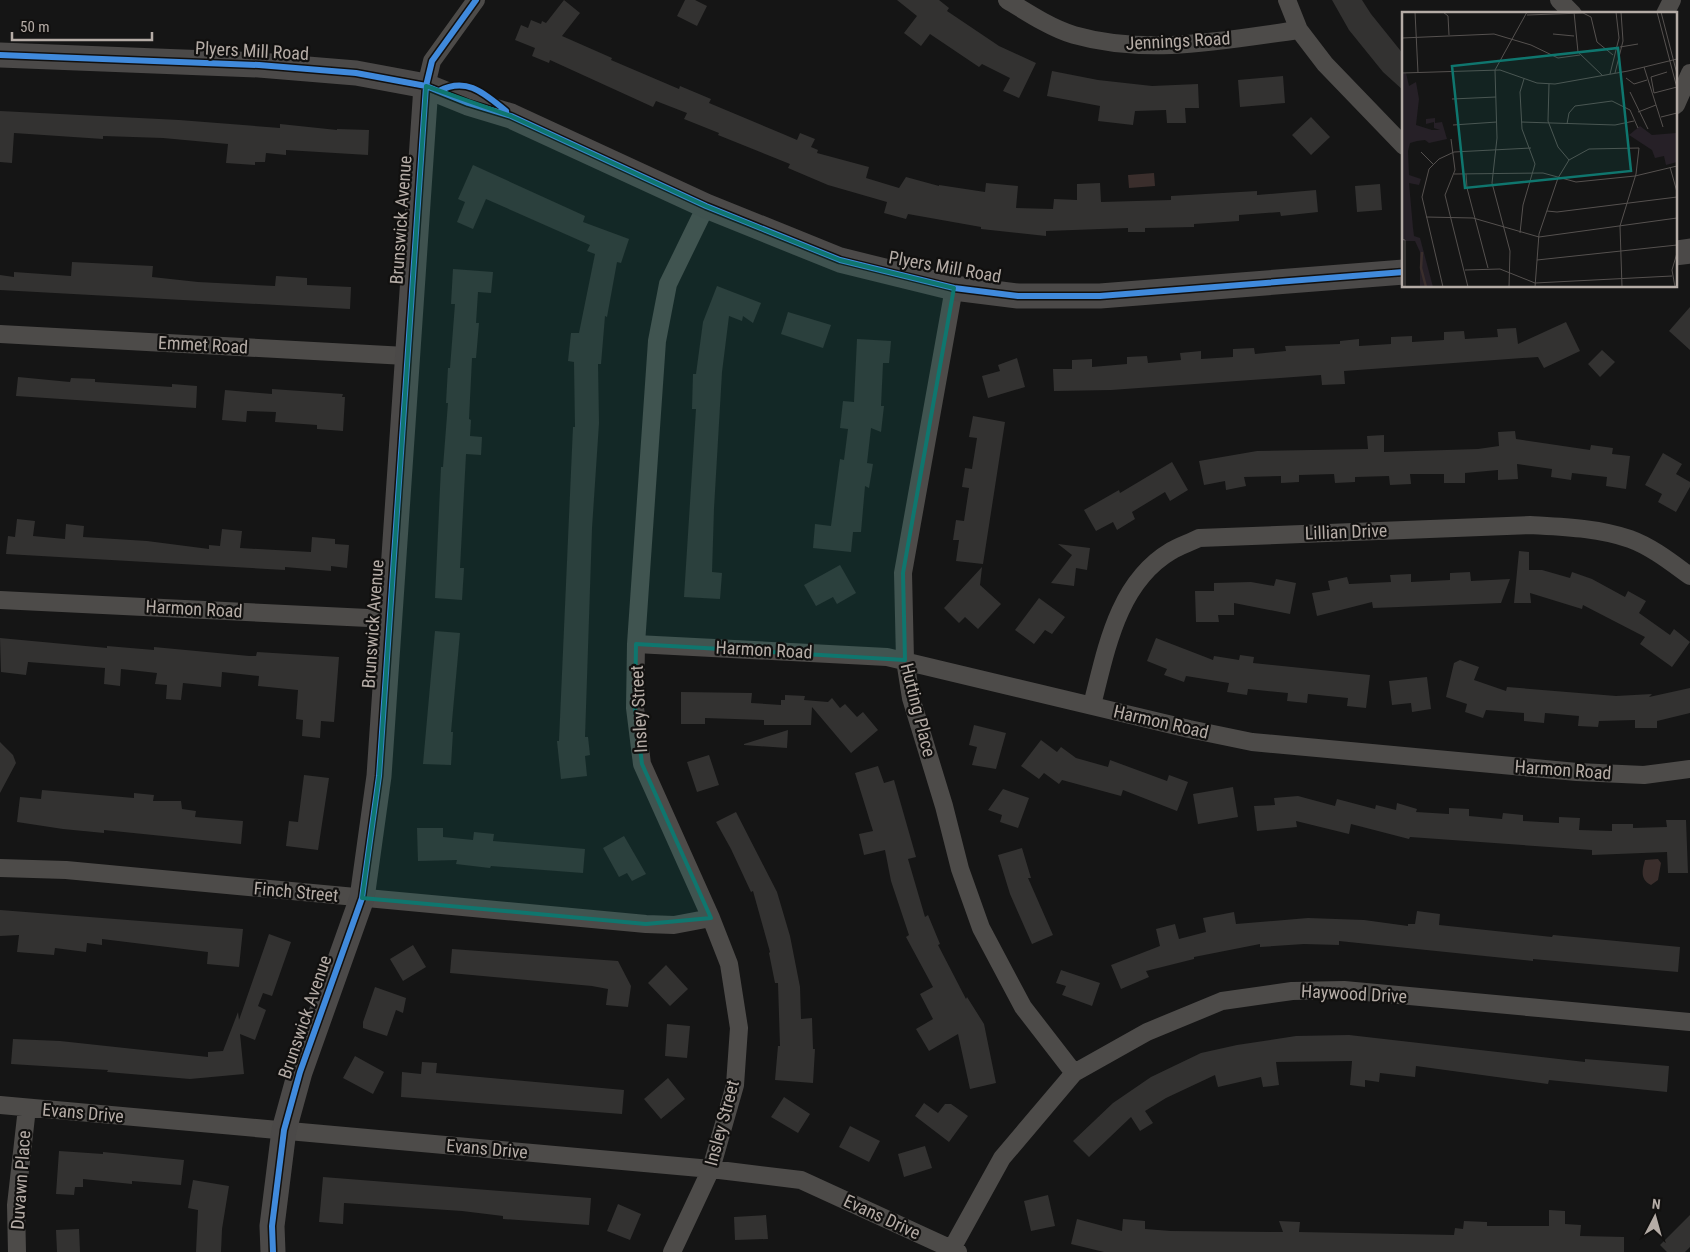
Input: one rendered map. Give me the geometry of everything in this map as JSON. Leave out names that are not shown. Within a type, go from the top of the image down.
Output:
[{"type":"street","name":"Brunswick Avenue","points":[[273,1252],[272,1226],[284,1130],[300,1072],[362,898],[379,776],[406,356],[432,88],[432,61],[476,0]]},
{"type":"street","name":"Jennings Road","points":[[1007,0],[1032,16],[1073,35],[1126,45],[1193,44],[1298,30]]},
{"type":"street","points":[[1287,0],[1298,30],[1325,64],[1402,144]]},
{"type":"street","points":[[1559,0],[1571,12]]},
{"type":"street","points":[[1666,12],[1672,0]]},
{"type":"street","name":"Plyers Mill Road","points":[[0,55],[259,65],[356,72],[432,88],[452,84],[473,88],[512,116],[706,206],[840,260],[954,288],[1018,296],[1100,296],[1402,272]]},
{"type":"street","points":[[1678,100],[1690,73]]},
{"type":"street","name":"Insley Street","points":[[672,1252],[711,1169],[734,1085],[739,1028],[729,964],[711,918],[642,764],[635,708],[636,644],[657,341],[668,284],[706,206]]},
{"type":"street","name":"Hutting Place","points":[[954,288],[904,573],[905,660],[911,698],[944,806],[960,869],[981,928],[1023,1007],[1074,1073]]},
{"type":"street","name":"Emmet Road","points":[[0,334],[406,356]]},
{"type":"street","name":"Lillian Drive","points":[[1092,705],[1111,630],[1125,600],[1145,572],[1170,552],[1199,538],[1522,526],[1580,527],[1631,540],[1666,559],[1690,576]]},
{"type":"street","name":"Harmon Road","points":[[0,600],[389,619]]},
{"type":"street","name":"Harmon Road","points":[[636,644],[878,656],[905,660],[1188,729],[1252,742],[1577,772],[1644,775],[1690,769]]},
{"type":"street","name":"Finch Street","points":[[0,868],[66,870],[646,924],[674,924],[711,918]]},
{"type":"street","name":"Haywood Drive","points":[[953,1251],[1002,1158],[1074,1073],[1147,1032],[1222,1002],[1292,991],[1344,990],[1690,1022]]},
{"type":"street","name":"Evans Drive","points":[[0,1105],[711,1169],[801,1180],[953,1251]]},
{"type":"street","name":"Duvawn Place","points":[[17,1252],[16,1206],[27,1108]]},
{"type":"highlighted area","points":[[426,86],[511,116],[706,206],[840,260],[954,288],[903,573],[905,660],[636,644],[635,708],[642,764],[711,918],[646,924],[362,898],[379,776]]},
{"type":"shaded area","points":[[1154,173],[1155,186],[1129,188],[1128,175]]},
{"type":"shaded area","points":[[1658,859],[1661,863],[1658,880],[1651,885],[1643,878],[1645,860]]},
{"type":"building","points":[[564,0],[580,13],[562,36],[612,58],[611,60],[679,89],[680,86],[711,99],[709,103],[797,140],[800,133],[815,139],[811,147],[818,150],[817,153],[869,167],[866,178],[899,188],[906,177],[939,186],[985,192],[986,183],[1018,186],[1016,208],[1053,209],[1054,199],[1077,200],[1077,184],[1100,183],[1101,202],[1171,200],[1171,196],[1257,191],[1257,195],[1316,190],[1318,212],[1281,216],[1280,212],[1239,215],[1239,221],[1194,224],[1194,227],[1145,228],[1145,232],[1128,232],[1128,228],[1046,231],[1046,236],[981,229],[981,227],[908,214],[906,219],[884,213],[887,202],[828,185],[788,168],[790,164],[684,119],[687,113],[656,101],[653,107],[550,60],[549,63],[532,56],[535,48],[515,40],[521,25],[528,28],[531,20],[541,24],[542,21],[546,23]]},
{"type":"building","points":[[685,0],[695,0],[707,6],[697,26],[677,16]]},
{"type":"building","points":[[897,0],[939,0],[949,8],[947,11],[999,46],[1036,63],[1019,98],[1003,91],[1010,78],[982,64],[979,67],[930,34],[921,46],[904,33],[917,16]]},
{"type":"building","points":[[1332,0],[1362,0],[1402,53],[1402,89],[1383,72],[1349,30]]},
{"type":"building","points":[[1052,71],[1098,80],[1152,86],[1198,84],[1199,108],[1185,108],[1186,123],[1167,123],[1166,110],[1135,111],[1133,125],[1098,121],[1100,106],[1047,96]]},
{"type":"building","points":[[1283,76],[1285,103],[1240,107],[1238,80]]},
{"type":"building","points":[[0,111],[179,120],[280,128],[280,124],[337,130],[369,130],[368,155],[286,150],[286,155],[266,153],[265,162],[255,162],[255,165],[226,163],[228,144],[163,138],[103,136],[103,139],[14,133],[12,163],[0,162]]},
{"type":"building","points":[[1311,117],[1330,137],[1311,155],[1292,135]]},
{"type":"building","points":[[473,165],[585,216],[583,222],[629,239],[621,263],[617,262],[607,317],[605,316],[601,364],[598,364],[599,423],[592,528],[585,737],[588,737],[590,755],[585,756],[587,776],[561,779],[557,741],[559,741],[573,427],[575,427],[574,362],[568,361],[571,333],[579,333],[595,254],[587,251],[590,245],[486,199],[473,229],[457,222],[465,202],[458,199]]},
{"type":"building","points":[[1380,184],[1382,210],[1357,212],[1355,186]]},
{"type":"building","points":[[72,262],[153,266],[152,277],[198,282],[275,286],[276,276],[307,278],[307,285],[351,287],[350,309],[0,290],[0,275],[14,277],[14,272],[71,276]]},
{"type":"building","points":[[453,269],[493,272],[491,293],[478,292],[476,323],[479,323],[476,358],[472,358],[469,419],[471,420],[470,436],[482,437],[481,455],[466,454],[460,568],[464,568],[462,600],[435,598],[441,467],[443,467],[448,403],[446,403],[448,368],[450,368],[455,304],[451,304]]},
{"type":"building","points":[[717,286],[761,303],[753,323],[743,316],[742,321],[729,316],[722,372],[714,508],[712,572],[722,573],[720,599],[684,597],[696,409],[692,409],[693,374],[696,374],[703,322]]},
{"type":"building","points":[[1690,307],[1690,350],[1669,331]]},
{"type":"building","points":[[788,312],[831,325],[823,348],[781,334]]},
{"type":"building","points":[[1566,322],[1580,351],[1544,368],[1538,357],[1344,371],[1345,384],[1322,385],[1321,375],[1111,390],[1054,391],[1053,369],[1072,369],[1072,360],[1092,359],[1092,367],[1127,364],[1127,357],[1147,356],[1148,363],[1181,360],[1180,353],[1201,351],[1201,359],[1233,357],[1233,349],[1254,348],[1255,354],[1286,351],[1285,346],[1340,344],[1340,341],[1359,339],[1359,346],[1391,344],[1391,337],[1412,336],[1412,342],[1444,340],[1444,332],[1464,331],[1465,339],[1498,337],[1497,329],[1516,328],[1518,344]]},
{"type":"building","points":[[857,339],[891,341],[889,363],[883,363],[881,406],[884,406],[881,432],[871,428],[867,463],[873,464],[869,488],[865,486],[861,532],[853,532],[851,552],[813,548],[815,524],[831,526],[840,459],[844,460],[848,429],[840,428],[843,401],[854,402]]},
{"type":"building","points":[[1602,350],[1615,362],[1600,377],[1588,364]]},
{"type":"building","points":[[1017,358],[1025,387],[988,398],[982,376],[1000,371],[998,365]]},
{"type":"building","points":[[18,377],[70,382],[71,378],[95,379],[95,382],[172,387],[172,384],[197,386],[196,408],[16,396]]},
{"type":"building","points":[[272,389],[343,394],[342,397],[345,397],[343,431],[317,429],[317,425],[275,422],[276,412],[247,411],[246,422],[222,420],[225,390],[272,394]]},
{"type":"building","points":[[973,416],[1005,422],[983,564],[956,561],[959,540],[953,540],[956,520],[964,521],[969,488],[962,487],[965,468],[972,469],[977,438],[969,437]]},
{"type":"building","points":[[1515,431],[1516,439],[1590,450],[1591,445],[1613,448],[1612,454],[1630,456],[1626,489],[1606,486],[1607,477],[1572,473],[1571,480],[1551,477],[1552,469],[1517,464],[1518,479],[1498,480],[1498,470],[1465,473],[1465,483],[1444,483],[1444,474],[1410,474],[1411,484],[1390,485],[1389,476],[1355,477],[1355,482],[1335,483],[1334,474],[1299,475],[1299,482],[1281,483],[1281,476],[1244,477],[1246,486],[1226,490],[1225,481],[1204,485],[1199,461],[1257,451],[1368,449],[1367,436],[1384,435],[1384,452],[1478,449],[1499,446],[1498,432]]},
{"type":"building","points":[[1663,453],[1682,464],[1676,474],[1690,482],[1690,487],[1676,512],[1658,502],[1662,494],[1645,485]]},
{"type":"building","points":[[1172,462],[1188,490],[1170,501],[1165,492],[1132,512],[1135,519],[1117,530],[1113,522],[1096,531],[1084,510],[1119,490],[1120,493]]},
{"type":"building","points":[[17,519],[35,521],[33,536],[65,539],[66,524],[84,526],[83,537],[147,541],[209,549],[209,545],[220,546],[222,529],[242,531],[240,548],[311,552],[312,537],[335,539],[335,544],[349,545],[347,568],[331,566],[331,571],[285,567],[285,570],[6,554],[8,536],[15,537]]},
{"type":"building","points":[[1058,544],[1090,548],[1087,570],[1076,568],[1074,586],[1051,583],[1072,555]]},
{"type":"building","points":[[1519,551],[1529,552],[1529,570],[1542,570],[1570,578],[1572,572],[1592,579],[1625,597],[1628,591],[1646,601],[1639,613],[1670,635],[1674,629],[1690,642],[1672,667],[1640,644],[1645,637],[1583,605],[1582,609],[1530,593],[1531,603],[1514,603]]},
{"type":"building","points":[[840,565],[856,593],[837,604],[833,597],[816,606],[804,585]]},
{"type":"building","points":[[982,567],[980,585],[1001,604],[978,629],[965,617],[959,623],[944,608]]},
{"type":"building","points":[[1470,572],[1471,581],[1510,579],[1501,603],[1373,608],[1372,602],[1317,616],[1312,593],[1330,590],[1328,581],[1347,577],[1349,584],[1391,582],[1390,575],[1411,574],[1411,582],[1450,580],[1450,573]]},
{"type":"building","points":[[1276,579],[1296,583],[1290,614],[1234,603],[1234,615],[1218,615],[1219,622],[1196,622],[1195,591],[1214,591],[1214,583],[1251,582],[1274,586]]},
{"type":"building","points":[[1039,598],[1065,617],[1052,634],[1045,630],[1034,644],[1015,630]]},
{"type":"building","points":[[435,631],[460,633],[451,732],[453,732],[451,765],[423,764]]},
{"type":"building","points":[[0,638],[107,648],[107,646],[154,650],[154,647],[249,656],[256,656],[257,652],[339,657],[334,722],[321,721],[320,738],[302,736],[303,720],[296,719],[298,690],[258,686],[259,676],[222,672],[221,687],[183,683],[181,700],[166,699],[167,685],[155,684],[157,673],[121,669],[120,686],[104,684],[105,668],[28,662],[26,675],[1,672]]},
{"type":"building","points":[[1156,638],[1213,660],[1214,656],[1239,660],[1240,655],[1254,657],[1253,663],[1370,675],[1366,708],[1347,706],[1348,698],[1308,694],[1307,703],[1287,701],[1288,693],[1248,689],[1247,695],[1227,692],[1229,683],[1186,676],[1184,682],[1164,675],[1167,669],[1147,661]]},
{"type":"building","points":[[1460,660],[1479,667],[1474,680],[1506,691],[1507,687],[1616,696],[1652,694],[1649,697],[1690,688],[1690,713],[1657,721],[1657,728],[1635,728],[1635,720],[1599,721],[1598,727],[1578,726],[1579,716],[1545,713],[1544,723],[1524,721],[1524,713],[1486,710],[1483,718],[1465,712],[1467,704],[1446,697],[1454,663]]},
{"type":"building","points":[[1427,677],[1431,709],[1412,712],[1411,703],[1392,705],[1389,681]]},
{"type":"building","points":[[681,692],[752,693],[751,703],[781,705],[781,700],[785,700],[785,695],[805,696],[804,700],[828,702],[832,698],[840,708],[845,704],[857,717],[863,712],[878,730],[851,753],[812,707],[811,725],[764,725],[764,720],[705,718],[705,724],[681,724]]},
{"type":"building","points":[[974,725],[1006,733],[996,769],[972,765],[977,747],[969,745]]},
{"type":"building","points":[[788,730],[787,748],[744,745],[744,744]]},
{"type":"building","points":[[1041,740],[1057,752],[1061,747],[1076,758],[1108,767],[1110,760],[1167,781],[1169,775],[1188,782],[1177,811],[1123,790],[1121,796],[1062,780],[1059,784],[1044,773],[1039,779],[1021,766]]},
{"type":"building","points":[[0,742],[13,755],[16,763],[0,793]]},
{"type":"building","points":[[709,755],[719,785],[697,792],[687,762]]},
{"type":"building","points":[[878,766],[884,783],[894,780],[916,857],[908,859],[925,917],[928,915],[940,944],[938,945],[966,999],[967,997],[984,1024],[996,1083],[970,1089],[958,1034],[929,1051],[916,1029],[933,1019],[920,994],[933,987],[906,937],[909,935],[891,881],[885,850],[864,855],[859,834],[873,831],[855,773]]},
{"type":"building","points":[[304,775],[329,778],[318,850],[286,846],[289,821],[298,822]]},
{"type":"building","points":[[1233,787],[1238,817],[1198,824],[1193,794]]},
{"type":"building","points":[[1003,789],[1029,798],[1018,828],[1000,822],[1002,815],[988,810]]},
{"type":"building","points":[[42,790],[134,798],[134,793],[154,795],[153,801],[181,801],[182,809],[196,811],[195,817],[243,821],[241,844],[104,830],[104,833],[63,829],[17,822],[20,797],[41,799]]},
{"type":"building","points":[[1298,796],[1335,806],[1337,799],[1375,809],[1376,805],[1396,810],[1397,803],[1417,809],[1416,812],[1449,814],[1449,808],[1469,809],[1469,816],[1502,819],[1503,813],[1523,815],[1523,821],[1559,823],[1559,817],[1580,818],[1579,830],[1612,831],[1612,824],[1633,824],[1633,828],[1667,827],[1666,820],[1686,820],[1688,873],[1668,873],[1667,852],[1592,855],[1592,850],[1410,837],[1409,839],[1351,824],[1349,834],[1296,821],[1297,827],[1257,831],[1254,806],[1275,805],[1274,798]]},
{"type":"building","points":[[736,812],[777,892],[790,936],[800,987],[801,1019],[812,1018],[813,1049],[815,1049],[813,1083],[775,1080],[778,1046],[780,1046],[778,983],[775,983],[770,952],[753,891],[751,892],[716,822]]},
{"type":"building","points":[[417,828],[443,828],[443,837],[473,840],[474,832],[494,834],[493,841],[585,849],[583,873],[491,866],[490,868],[456,864],[457,860],[418,861]]},
{"type":"building","points":[[624,836],[646,874],[632,881],[627,873],[619,877],[603,848]]},
{"type":"building","points":[[1022,848],[1031,878],[1028,878],[1053,935],[1032,944],[1010,894],[998,855]]},
{"type":"building","points":[[0,910],[243,929],[239,967],[207,964],[208,952],[102,939],[102,945],[87,943],[86,952],[55,948],[54,955],[17,952],[19,935],[0,936]]},
{"type":"building","points":[[1417,911],[1440,914],[1439,925],[1552,937],[1553,935],[1680,947],[1678,972],[1533,959],[1533,961],[1339,941],[1339,945],[1304,944],[1260,947],[1260,944],[1194,957],[1194,959],[1146,971],[1149,977],[1121,989],[1111,965],[1160,946],[1156,929],[1175,924],[1179,939],[1206,932],[1203,918],[1234,912],[1236,924],[1308,918],[1364,920],[1408,926],[1408,924],[1415,924]]},
{"type":"building","points":[[269,934],[291,942],[272,996],[263,993],[258,1006],[266,1010],[255,1040],[240,1034],[244,1074],[190,1079],[107,1072],[108,1070],[11,1064],[13,1039],[60,1041],[208,1057],[208,1052],[223,1051],[238,1012],[239,1020]]},
{"type":"building","points":[[413,945],[426,967],[403,981],[390,959]]},
{"type":"building","points":[[452,949],[618,961],[631,986],[628,1007],[606,1005],[608,989],[450,973]]},
{"type":"building","points":[[666,965],[688,989],[670,1006],[648,983]]},
{"type":"building","points":[[1061,970],[1100,983],[1092,1006],[1062,995],[1066,986],[1056,983]]},
{"type":"building","points":[[375,987],[406,998],[403,1013],[396,1010],[387,1036],[363,1028],[363,1022]]},
{"type":"building","points":[[667,1024],[690,1026],[687,1058],[665,1056]]},
{"type":"building","points":[[1349,1035],[1585,1062],[1585,1059],[1669,1066],[1667,1092],[1549,1080],[1548,1084],[1416,1066],[1415,1077],[1380,1073],[1379,1082],[1365,1080],[1365,1087],[1350,1085],[1352,1061],[1276,1062],[1279,1085],[1263,1087],[1261,1077],[1218,1087],[1215,1075],[1166,1098],[1145,1111],[1153,1123],[1140,1131],[1131,1117],[1089,1157],[1073,1141],[1113,1103],[1151,1077],[1201,1053],[1237,1045],[1296,1036]]},
{"type":"building","points":[[355,1056],[384,1072],[373,1094],[343,1078]]},
{"type":"building","points":[[422,1062],[437,1063],[436,1073],[624,1090],[622,1114],[401,1097],[402,1072],[421,1074]]},
{"type":"building","points":[[668,1078],[685,1099],[661,1119],[644,1099]]},
{"type":"building","points":[[784,1097],[810,1114],[798,1133],[771,1117]]},
{"type":"building","points":[[924,1103],[938,1113],[945,1104],[951,1104],[968,1116],[949,1142],[915,1116]]},
{"type":"building","points":[[850,1126],[880,1141],[869,1162],[839,1147]]},
{"type":"building","points":[[925,1146],[932,1168],[904,1177],[898,1154]]},
{"type":"building","points":[[59,1151],[103,1154],[103,1152],[184,1160],[181,1185],[132,1181],[132,1184],[83,1179],[83,1187],[75,1187],[74,1195],[56,1194]]},
{"type":"building","points":[[323,1177],[591,1198],[589,1225],[503,1219],[503,1216],[462,1211],[344,1203],[343,1224],[319,1222]]},
{"type":"building","points":[[193,1180],[229,1186],[222,1229],[221,1252],[196,1252],[198,1210],[188,1208]]},
{"type":"building","points":[[1048,1195],[1055,1226],[1031,1231],[1024,1201]]},
{"type":"building","points":[[618,1204],[641,1214],[630,1240],[607,1231]]},
{"type":"building","points":[[1549,1210],[1565,1211],[1565,1224],[1581,1225],[1580,1236],[1624,1237],[1624,1252],[1104,1252],[1071,1244],[1077,1219],[1122,1231],[1123,1219],[1145,1221],[1145,1229],[1171,1231],[1283,1232],[1279,1221],[1300,1222],[1299,1232],[1454,1235],[1455,1228],[1463,1229],[1464,1221],[1487,1222],[1487,1226],[1549,1226]]},
{"type":"building","points":[[766,1215],[768,1239],[735,1240],[734,1217]]},
{"type":"building","points":[[1690,1215],[1690,1247],[1685,1252],[1667,1252],[1660,1245]]},
{"type":"building","points":[[79,1229],[80,1252],[57,1252],[56,1230]]},
{"type":"cycle path","points":[[273,1252],[272,1226],[284,1130],[300,1072],[362,898],[379,776],[426,86],[432,61],[476,0]]},
{"type":"cycle path","points":[[0,55],[259,65],[356,73],[426,86],[468,103],[511,116],[706,206],[840,260],[954,288],[1018,296],[1100,296],[1402,272]]},
{"type":"cycle path","points":[[439,91],[458,85],[467,86],[483,93],[506,111]]}]
